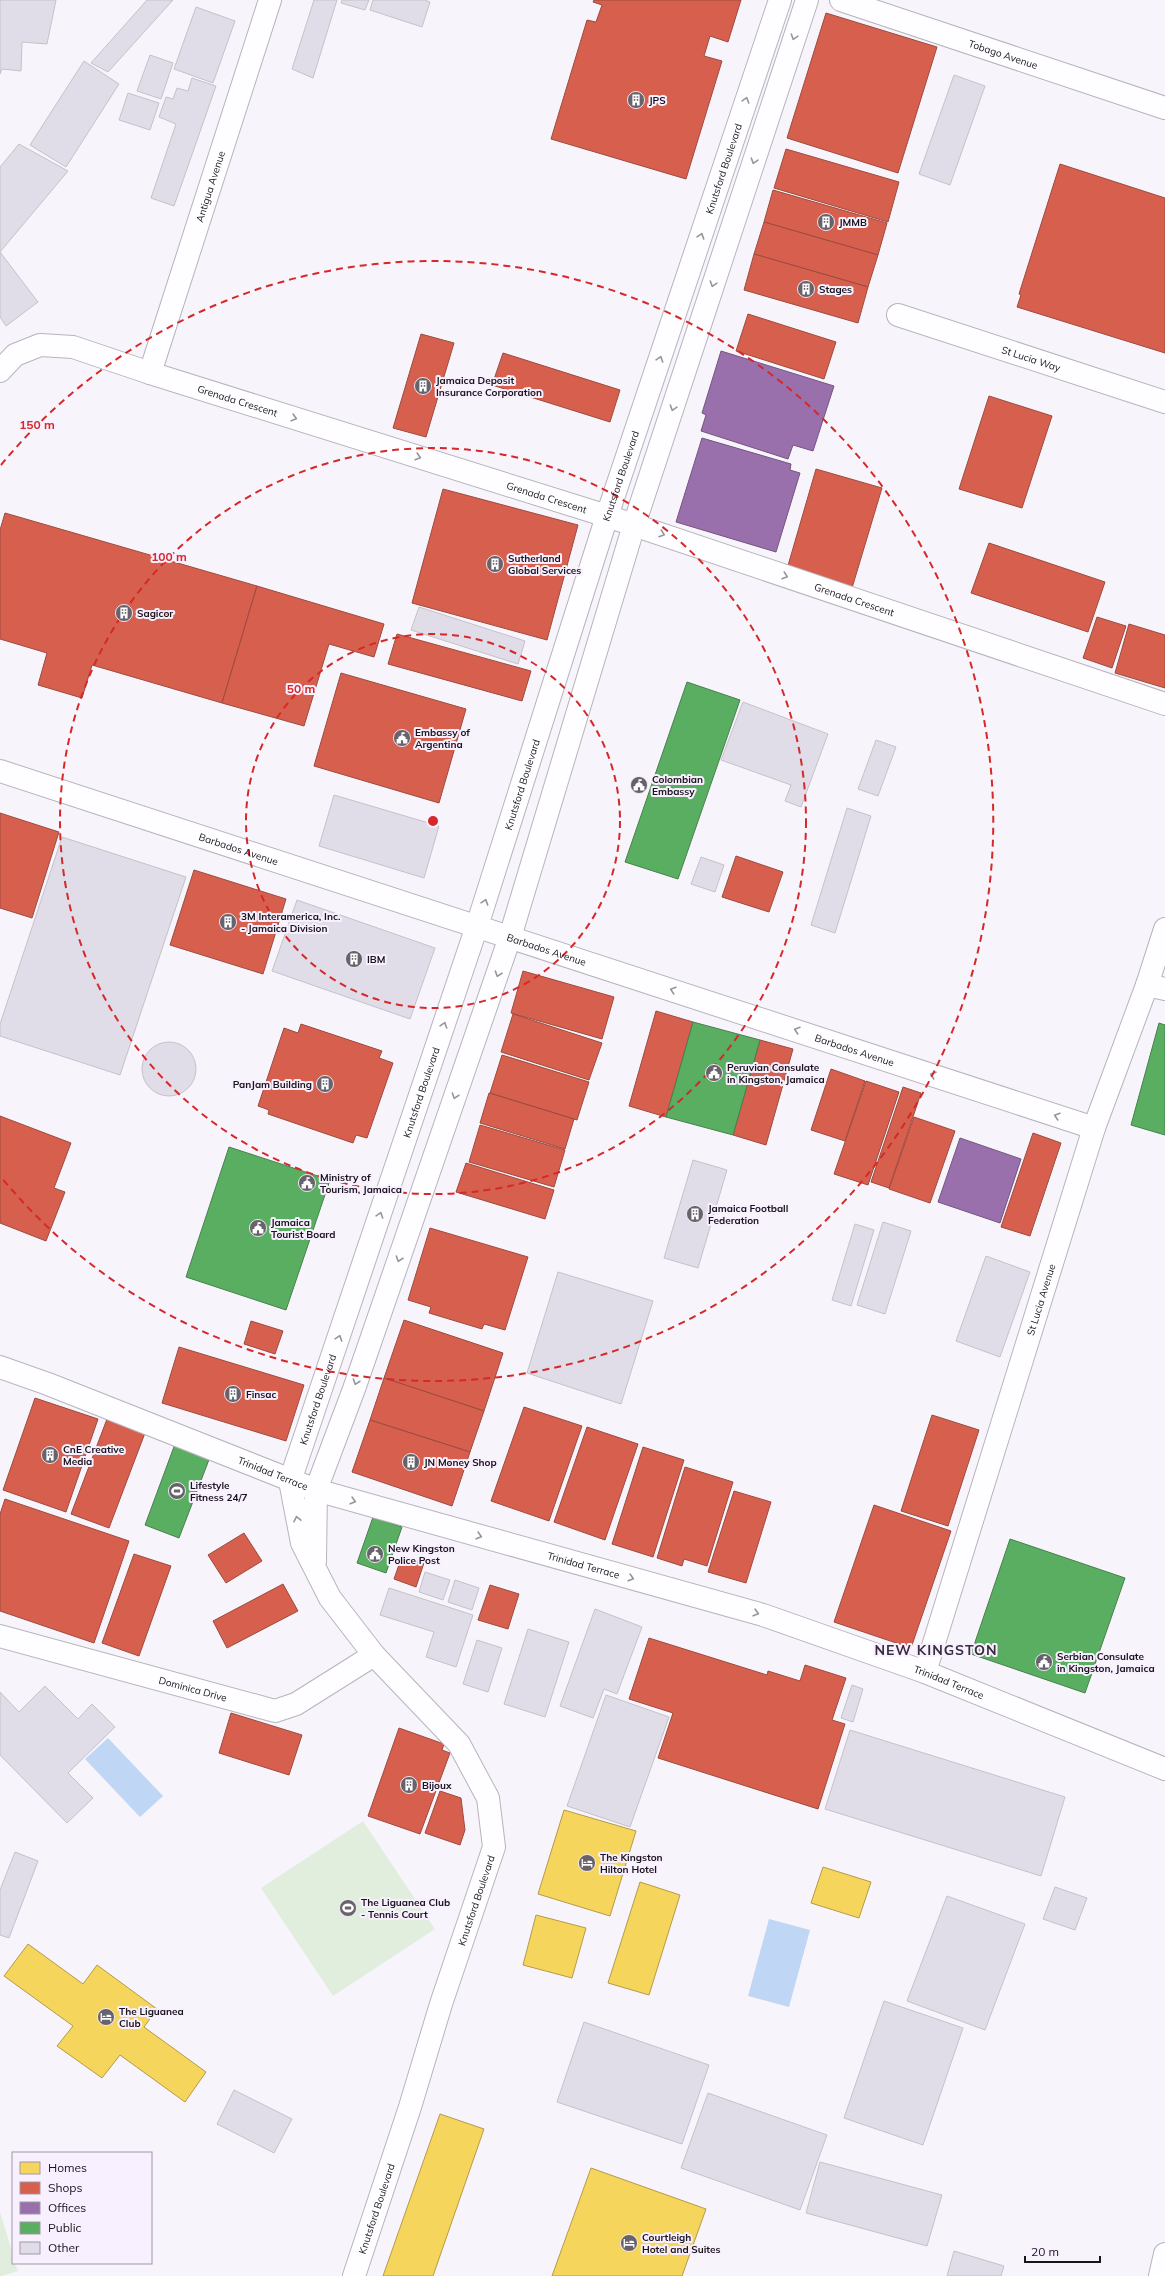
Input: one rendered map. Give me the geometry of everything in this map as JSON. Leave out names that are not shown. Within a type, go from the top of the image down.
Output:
[{"type":"street","name":"Antigua Avenue","points":[[150,373],[270,0]]},
{"type":"street","name":"Knutsford Boulevard","points":[[354,2276],[410,2107],[441,2004],[494,1847],[488,1798],[458,1744],[374,1655],[330,1598],[302,1544],[290,1481],[477,926],[607,516],[780,0]]},
{"type":"street","name":"Knutsford Boulevard","points":[[315,1568],[316,1490],[354,1389],[510,937],[634,525],[806,0]]},
{"type":"street","name":"Tobago Avenue","points":[[842,0],[1165,108]]},
{"type":"street","name":"St Lucia Way","points":[[898,315],[1165,402]]},
{"type":"street","name":"Grenada Crescent","points":[[0,371],[15,355],[40,345],[73,347],[150,373],[607,516],[1165,704]]},
{"type":"street","name":"Barbados Avenue","points":[[0,771],[1094,1128]]},
{"type":"street","name":"St Lucia Avenue","points":[[925,1672],[1094,1128],[1156,987],[1165,930]]},
{"type":"street","name":"Trinidad Terrace","points":[[0,1367],[48,1384],[316,1490],[762,1615],[925,1672],[1165,1768]]},
{"type":"street","name":"Dominica Drive","points":[[0,1636],[275,1711],[296,1704],[374,1655]]},
{"type":"street","points":[[1160,2276],[1165,2254]]},
{"type":"green space","name":"The Liguanea Club - Tennis Court","points":[[363,1821],[435,1929],[333,1996],[261,1888]]},
{"type":"green space","points":[[0,2212],[12,2252],[12,2264],[15,2264],[18,2271],[0,2276]]},
{"type":"water","points":[[108,1738],[163,1796],[140,1817],[85,1759]]},
{"type":"water","points":[[769,1919],[810,1930],[789,2007],[748,1996]]},
{"type":"building: Homes","name":"The Kingston Hilton Hotel","points":[[564,1810],[636,1831],[610,1916],[538,1894]]},
{"type":"building: Homes","points":[[823,1867],[871,1882],[859,1918],[811,1903]]},
{"type":"building: Homes","points":[[640,1882],[680,1895],[649,1995],[608,1983]]},
{"type":"building: Homes","points":[[536,1915],[586,1928],[572,1978],[523,1965]]},
{"type":"building: Homes","name":"The Liguanea Club","points":[[28,1944],[83,1984],[97,1965],[157,2009],[144,2027],[206,2072],[185,2102],[120,2055],[102,2078],[57,2046],[73,2026],[4,1976]]},
{"type":"building: Homes","points":[[440,2114],[484,2129],[433,2276],[383,2276]]},
{"type":"building: Homes","name":"Courtleigh Hotel and Suites","points":[[591,2168],[706,2209],[682,2276],[552,2276]]},
{"type":"building: Shops","name":"JPS","points":[[594,0],[741,0],[728,42],[710,36],[704,56],[722,61],[686,179],[551,139],[587,20],[596,22],[602,5],[593,2]]},
{"type":"building: Shops","points":[[826,13],[937,47],[898,173],[787,138]]},
{"type":"building: Shops","points":[[786,149],[899,182],[888,222],[774,188]]},
{"type":"building: Shops","points":[[1060,164],[1165,198],[1165,353],[1017,307],[1021,295],[1019,294]]},
{"type":"building: Shops","name":"JMMB","points":[[773,190],[887,223],[878,255],[764,222]]},
{"type":"building: Shops","points":[[764,222],[878,255],[868,287],[754,254]]},
{"type":"building: Shops","name":"Stages","points":[[754,254],[868,287],[858,323],[744,290]]},
{"type":"building: Shops","points":[[748,314],[836,342],[824,379],[736,351]]},
{"type":"building: Shops","name":"Jamaica Deposit Insurance Corporation","points":[[421,334],[454,343],[426,437],[393,428]]},
{"type":"building: Shops","points":[[503,353],[620,390],[610,422],[492,385]]},
{"type":"building: Shops","points":[[989,396],[1052,416],[1022,508],[959,489]]},
{"type":"building: Shops","points":[[816,469],[882,488],[852,588],[787,569]]},
{"type":"building: Shops","name":"Sutherland Global Services","points":[[443,489],[578,525],[547,640],[412,603]]},
{"type":"building: Shops","name":"Sagicor","points":[[5,513],[257,586],[222,703],[92,665],[82,698],[38,685],[47,653],[0,639],[0,530]]},
{"type":"building: Shops","points":[[989,543],[1105,582],[1088,632],[971,593]]},
{"type":"building: Shops","points":[[257,586],[384,624],[374,657],[329,644],[304,726],[222,703]]},
{"type":"building: Shops","points":[[1097,617],[1126,626],[1112,668],[1083,658]]},
{"type":"building: Shops","points":[[1129,624],[1165,635],[1165,688],[1115,673]]},
{"type":"building: Shops","points":[[397,634],[531,671],[522,701],[388,664]]},
{"type":"building: Shops","points":[[341,673],[466,709],[439,803],[314,766]]},
{"type":"building: Shops","points":[[0,813],[59,832],[32,918],[0,908]]},
{"type":"building: Shops","points":[[736,856],[783,872],[769,912],[722,897]]},
{"type":"building: Shops","name":"3M Interamerica, Inc. - Jamaica Division","points":[[194,870],[286,899],[263,974],[170,945]]},
{"type":"building: Shops","points":[[523,971],[614,997],[602,1039],[511,1013]]},
{"type":"building: Shops","points":[[656,1011],[693,1022],[666,1117],[629,1106]]},
{"type":"building: Shops","points":[[513,1014],[602,1043],[589,1080],[501,1052]]},
{"type":"building: Shops","name":"PanJam Building","points":[[301,1024],[382,1051],[379,1058],[393,1063],[367,1138],[356,1135],[353,1143],[268,1114],[269,1110],[258,1106],[284,1028],[298,1033]]},
{"type":"building: Shops","points":[[760,1040],[793,1049],[766,1145],[733,1135]]},
{"type":"building: Shops","points":[[502,1055],[589,1082],[577,1120],[490,1093]]},
{"type":"building: Shops","points":[[831,1069],[865,1081],[845,1141],[811,1130]]},
{"type":"building: Shops","points":[[866,1081],[899,1092],[868,1185],[834,1174]]},
{"type":"building: Shops","points":[[903,1087],[921,1093],[889,1188],[871,1182]]},
{"type":"building: Shops","points":[[489,1093],[574,1119],[565,1149],[480,1123]]},
{"type":"building: Shops","points":[[0,1116],[71,1143],[54,1188],[65,1192],[46,1241],[0,1223]]},
{"type":"building: Shops","points":[[914,1117],[955,1131],[930,1203],[889,1189]]},
{"type":"building: Shops","points":[[480,1125],[565,1150],[554,1187],[469,1162]]},
{"type":"building: Shops","points":[[1033,1133],[1061,1143],[1030,1236],[1001,1227]]},
{"type":"building: Shops","points":[[466,1163],[554,1190],[545,1219],[456,1192]]},
{"type":"building: Shops","points":[[430,1228],[528,1257],[505,1330],[484,1324],[482,1329],[429,1313],[431,1307],[408,1300]]},
{"type":"building: Shops","points":[[404,1320],[503,1353],[484,1411],[384,1378]]},
{"type":"building: Shops","points":[[251,1321],[283,1331],[275,1354],[244,1344]]},
{"type":"building: Shops","name":"Finsac","points":[[179,1347],[304,1385],[286,1441],[162,1403]]},
{"type":"building: Shops","points":[[384,1378],[484,1411],[470,1452],[370,1420]]},
{"type":"building: Shops","name":"CnE Creative Media","points":[[35,1398],[98,1419],[66,1512],[3,1490]]},
{"type":"building: Shops","points":[[524,1407],[582,1426],[549,1521],[491,1501]]},
{"type":"building: Shops","points":[[932,1415],[979,1430],[948,1526],[901,1511]]},
{"type":"building: Shops","points":[[107,1419],[145,1433],[109,1528],[71,1514]]},
{"type":"building: Shops","name":"JN Money Shop","points":[[370,1420],[470,1452],[452,1506],[352,1472]]},
{"type":"building: Shops","points":[[587,1427],[638,1444],[605,1540],[554,1522]]},
{"type":"building: Shops","points":[[643,1447],[684,1460],[653,1557],[612,1544]]},
{"type":"building: Shops","points":[[685,1467],[733,1482],[707,1566],[684,1559],[682,1566],[657,1558]]},
{"type":"building: Shops","points":[[734,1491],[771,1502],[746,1583],[708,1572]]},
{"type":"building: Shops","points":[[5,1499],[129,1541],[94,1643],[0,1611],[0,1514]]},
{"type":"building: Shops","points":[[874,1505],[951,1531],[911,1648],[834,1622]]},
{"type":"building: Shops","points":[[244,1533],[262,1561],[226,1583],[208,1555]]},
{"type":"building: Shops","points":[[134,1554],[171,1566],[139,1656],[102,1643]]},
{"type":"building: Shops","points":[[402,1556],[424,1563],[416,1587],[394,1579]]},
{"type":"building: Shops","points":[[283,1584],[298,1611],[227,1648],[213,1621]]},
{"type":"building: Shops","points":[[490,1585],[519,1594],[508,1629],[478,1620]]},
{"type":"building: Shops","points":[[649,1638],[767,1675],[768,1671],[800,1681],[805,1665],[846,1678],[832,1720],[845,1724],[818,1809],[658,1758],[673,1713],[629,1699]]},
{"type":"building: Shops","points":[[231,1713],[302,1735],[289,1775],[219,1753]]},
{"type":"building: Shops","name":"Bijoux","points":[[399,1728],[444,1744],[442,1750],[450,1753],[420,1834],[368,1816]]},
{"type":"building: Shops","points":[[440,1791],[461,1798],[465,1830],[460,1845],[425,1833]]},
{"type":"building: Offices","points":[[721,351],[834,386],[813,451],[793,445],[788,459],[701,431],[706,415],[702,413]]},
{"type":"building: Offices","points":[[702,438],[791,464],[790,470],[800,473],[776,552],[676,522]]},
{"type":"building: Offices","points":[[960,1138],[1021,1159],[1000,1223],[938,1202]]},
{"type":"building: Public","points":[[687,682],[740,700],[678,879],[625,862]]},
{"type":"building: Public","name":"Peruvian Consulate in Kingston, Jamaica","points":[[693,1022],[760,1040],[733,1135],[666,1117]]},
{"type":"building: Public","points":[[1159,1023],[1165,1025],[1165,1135],[1131,1125]]},
{"type":"building: Public","name":"Jamaica Tourist Board","points":[[229,1147],[330,1180],[286,1310],[186,1277]]},
{"type":"building: Public","name":"Lifestyle Fitness 24/7","points":[[175,1444],[210,1457],[179,1538],[145,1525]]},
{"type":"building: Public","points":[[373,1517],[402,1527],[386,1573],[357,1563]]},
{"type":"building: Public","points":[[1010,1539],[1125,1578],[1085,1693],[971,1654]]},
{"type":"building: Other","points":[[0,0],[56,0],[47,44],[22,42],[21,71],[2,69],[0,74]]},
{"type":"building: Other","points":[[147,0],[173,0],[108,72],[91,63]]},
{"type":"building: Other","points":[[314,0],[337,0],[313,78],[292,69]]},
{"type":"building: Other","points":[[342,0],[369,0],[365,10],[341,3]]},
{"type":"building: Other","points":[[373,0],[425,0],[430,2],[422,27],[370,10]]},
{"type":"building: Other","points":[[196,7],[235,21],[213,83],[174,69]]},
{"type":"building: Other","points":[[150,55],[173,63],[161,99],[137,91]]},
{"type":"building: Other","points":[[84,61],[119,84],[66,167],[30,145]]},
{"type":"building: Other","points":[[954,75],[985,86],[950,185],[919,174]]},
{"type":"building: Other","points":[[192,78],[216,86],[174,206],[151,198],[176,124],[159,117],[166,97],[173,99],[177,88],[188,91]]},
{"type":"building: Other","points":[[128,93],[159,103],[150,130],[119,120]]},
{"type":"building: Other","points":[[19,144],[68,171],[0,252],[0,167]]},
{"type":"building: Other","points":[[0,252],[38,302],[6,326],[0,317]]},
{"type":"building: Other","points":[[419,607],[525,641],[518,664],[411,630]]},
{"type":"building: Other","points":[[743,702],[828,734],[801,807],[785,801],[791,785],[721,760]]},
{"type":"building: Other","points":[[876,740],[896,747],[878,796],[858,789]]},
{"type":"building: Other","points":[[334,795],[439,826],[424,878],[319,846]]},
{"type":"building: Other","points":[[847,808],[871,816],[835,933],[811,925]]},
{"type":"building: Other","points":[[62,837],[186,877],[120,1075],[0,1036],[0,1024]]},
{"type":"building: Other","points":[[701,857],[724,865],[715,892],[691,884]]},
{"type":"building: Other","name":"IBM","points":[[297,900],[435,948],[410,1019],[272,971]]},
{"type":"building: Other","points":[[169,1042],[179,1044],[188,1050],[194,1059],[196,1069],[194,1079],[188,1088],[179,1094],[169,1096],[159,1094],[150,1088],[144,1079],[142,1069],[144,1059],[150,1050],[159,1044]]},
{"type":"building: Other","name":"Jamaica Football Federation","points":[[693,1160],[727,1170],[698,1268],[664,1258]]},
{"type":"building: Other","points":[[883,1222],[911,1231],[885,1314],[857,1305]]},
{"type":"building: Other","points":[[855,1224],[874,1230],[851,1306],[832,1300]]},
{"type":"building: Other","points":[[986,1256],[1030,1272],[1000,1357],[956,1341]]},
{"type":"building: Other","points":[[558,1272],[653,1301],[621,1404],[527,1373]]},
{"type":"building: Other","points":[[425,1572],[450,1580],[443,1600],[419,1592]]},
{"type":"building: Other","points":[[455,1580],[479,1588],[472,1610],[448,1602]]},
{"type":"building: Other","points":[[389,1588],[473,1615],[456,1667],[426,1657],[434,1632],[380,1615]]},
{"type":"building: Other","points":[[595,1609],[642,1627],[617,1694],[604,1689],[593,1718],[560,1706]]},
{"type":"building: Other","points":[[528,1629],[569,1642],[545,1717],[504,1704]]},
{"type":"building: Other","points":[[477,1640],[502,1648],[488,1692],[463,1684]]},
{"type":"building: Other","points":[[852,1685],[863,1689],[853,1722],[841,1718]]},
{"type":"building: Other","points":[[45,1686],[78,1719],[92,1704],[115,1727],[68,1773],[93,1798],[67,1823],[0,1755],[0,1692],[19,1712]]},
{"type":"building: Other","points":[[606,1695],[669,1717],[630,1827],[567,1806]]},
{"type":"building: Other","points":[[850,1730],[1065,1797],[1041,1876],[825,1809]]},
{"type":"building: Other","points":[[15,1852],[38,1861],[9,1938],[0,1935],[0,1890]]},
{"type":"building: Other","points":[[1055,1887],[1087,1898],[1075,1930],[1043,1919]]},
{"type":"building: Other","points":[[947,1896],[1025,1924],[985,2030],[907,2001]]},
{"type":"building: Other","points":[[884,2001],[963,2028],[923,2145],[844,2118]]},
{"type":"building: Other","points":[[584,2022],[709,2065],[682,2144],[557,2102]]},
{"type":"building: Other","points":[[234,2090],[292,2119],[274,2153],[217,2124]]},
{"type":"building: Other","points":[[708,2093],[827,2135],[800,2210],[681,2168]]},
{"type":"building: Other","points":[[820,2162],[942,2195],[927,2246],[806,2213]]},
{"type":"building: Other","points":[[954,2251],[1004,2266],[1001,2276],[947,2276]]},
{"type":"place","name":"JPS","points":[[636,100]]},
{"type":"place","name":"JMMB","points":[[826,222]]},
{"type":"place","name":"Stages","points":[[806,289]]},
{"type":"place","name":"Jamaica Deposit Insurance Corporation","points":[[423,386]]},
{"type":"place","name":"Sutherland Global Services","points":[[495,564]]},
{"type":"place","name":"Sagicor","points":[[124,613]]},
{"type":"place","name":"Embassy of Argentina","points":[[402,738]]},
{"type":"place","name":"Colombian Embassy","points":[[639,785]]},
{"type":"place","name":"3M Interamerica, Inc. - Jamaica Division","points":[[228,922]]},
{"type":"place","name":"IBM","points":[[354,959]]},
{"type":"place","name":"Peruvian Consulate in Kingston, Jamaica","points":[[714,1073]]},
{"type":"place","name":"PanJam Building","points":[[325,1084]]},
{"type":"place","name":"Ministry of Tourism, Jamaica","points":[[307,1183]]},
{"type":"place","name":"Jamaica Football Federation","points":[[695,1214]]},
{"type":"place","name":"Jamaica Tourist Board","points":[[258,1228]]},
{"type":"place","name":"Finsac","points":[[233,1394]]},
{"type":"place","name":"CnE Creative Media","points":[[50,1455]]},
{"type":"place","name":"JN Money Shop","points":[[411,1462]]},
{"type":"place","name":"Lifestyle Fitness 24/7","points":[[177,1491]]},
{"type":"place","name":"New Kingston Police Post","points":[[375,1554]]},
{"type":"place","name":"Serbian Consulate in Kingston, Jamaica","points":[[1044,1662]]},
{"type":"place","name":"Bijoux","points":[[409,1785]]},
{"type":"place","name":"The Kingston Hilton Hotel","points":[[587,1863]]},
{"type":"place","name":"The Liguanea Club - Tennis Court","points":[[348,1908]]},
{"type":"place","name":"The Liguanea Club","points":[[106,2017]]},
{"type":"place","name":"Courtleigh Hotel and Suites","points":[[629,2243]]},
{"type":"district","name":"NEW KINGSTON","points":[[936,1650]]}]
